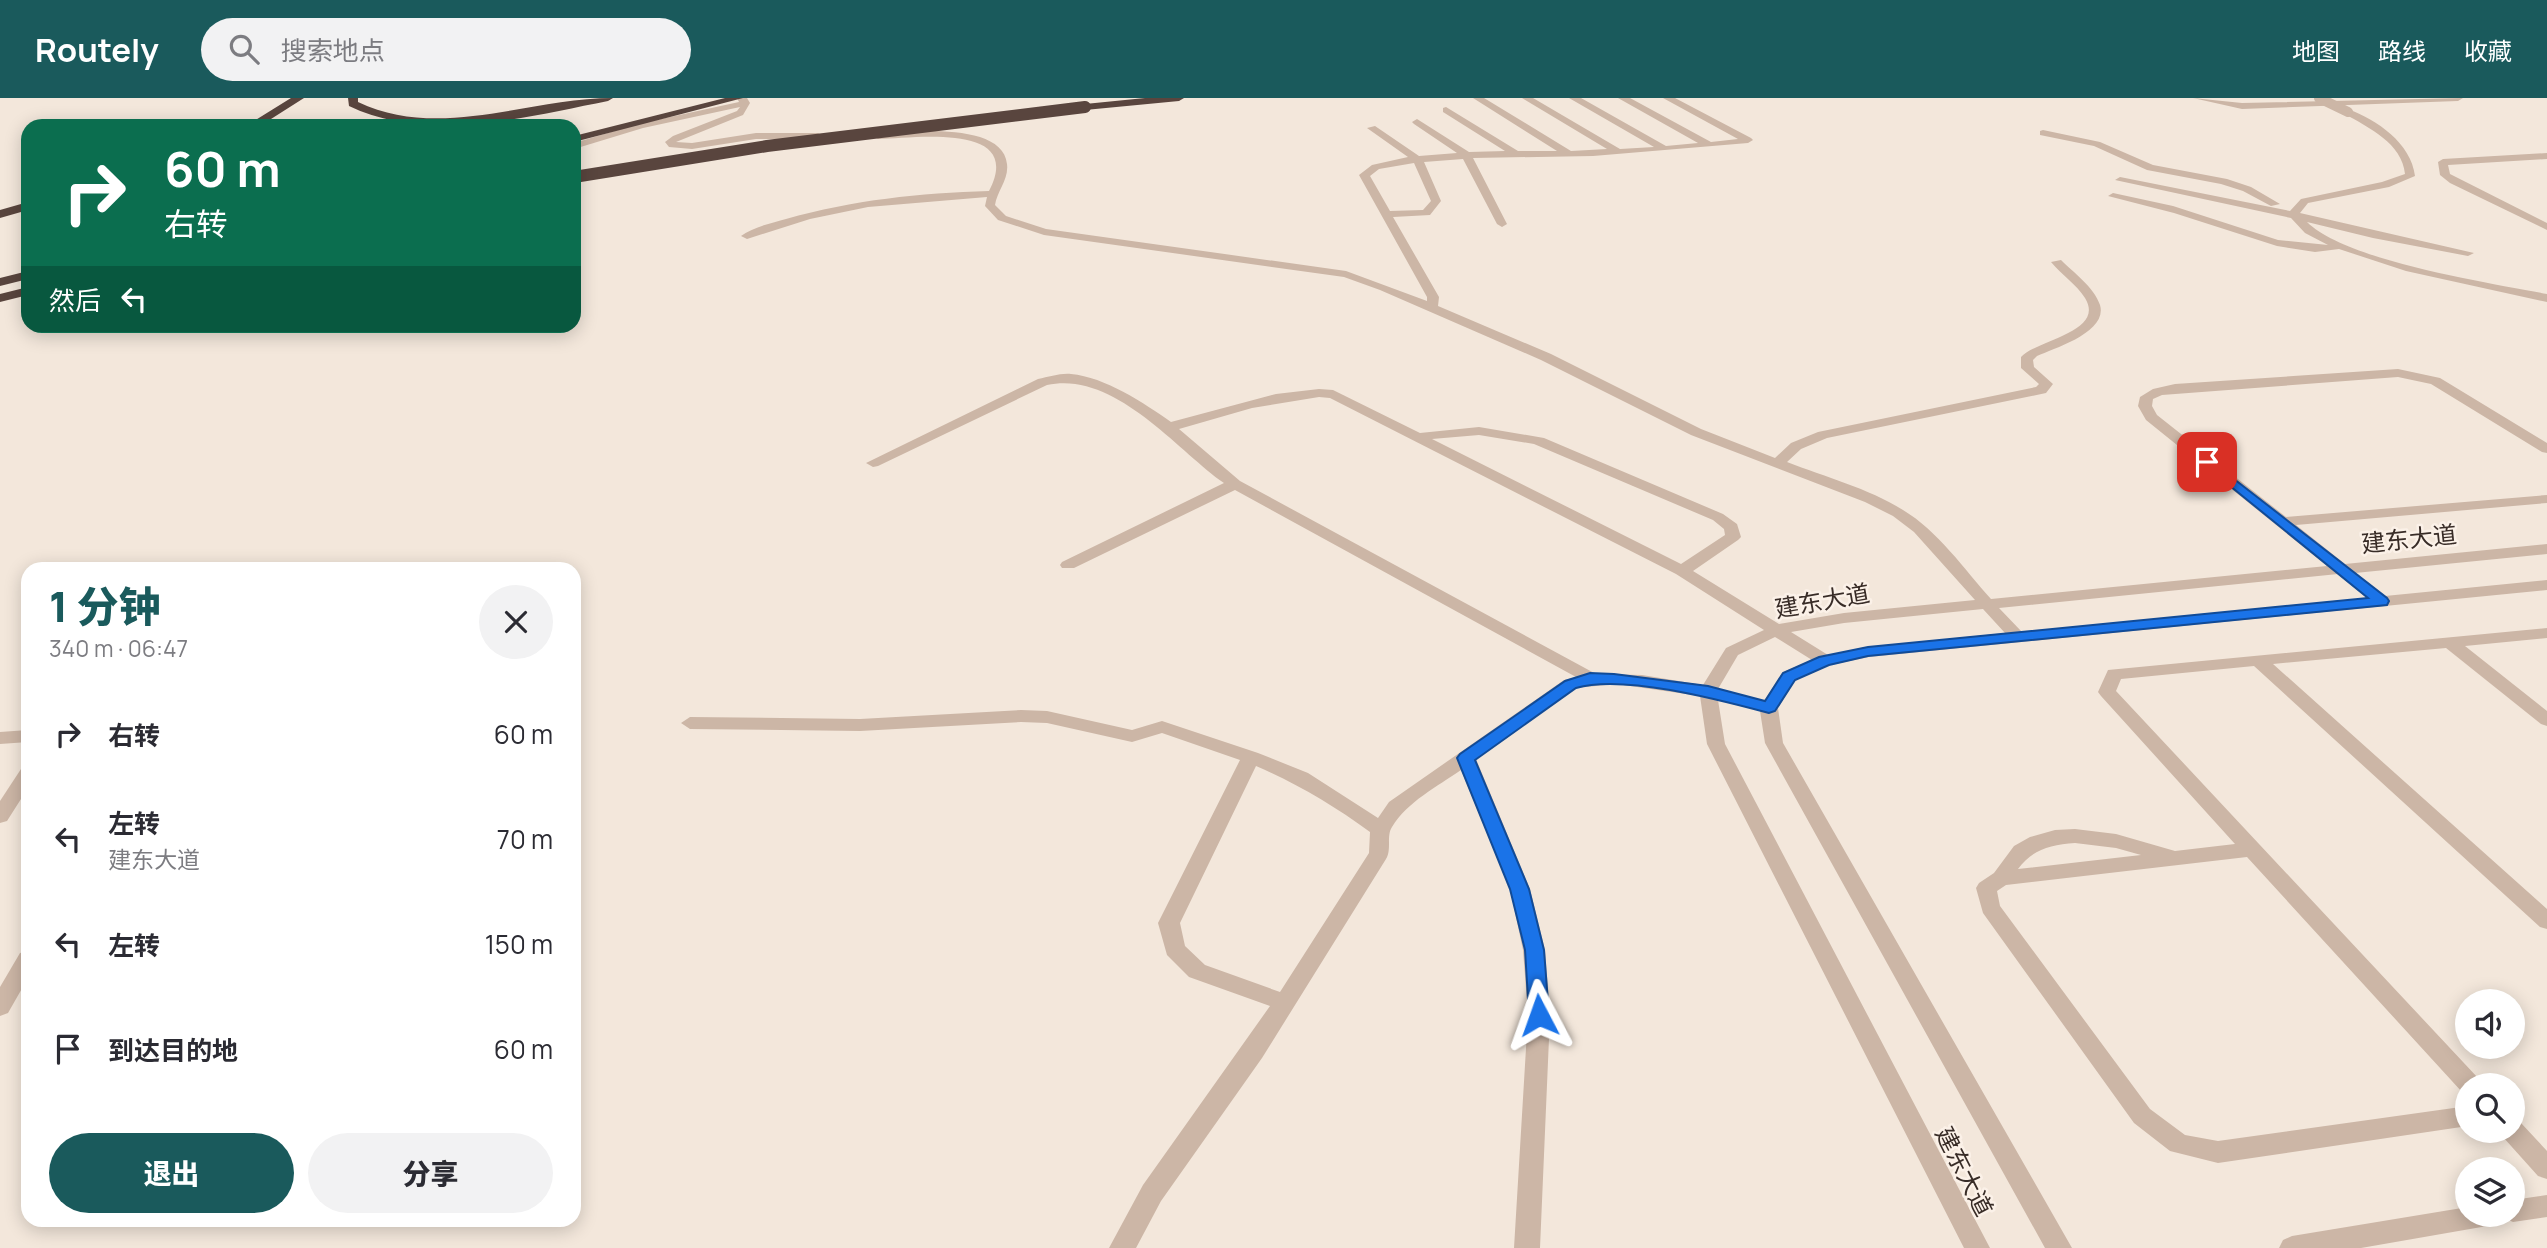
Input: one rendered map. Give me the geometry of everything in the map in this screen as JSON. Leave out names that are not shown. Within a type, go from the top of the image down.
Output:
[{"type":"highway","points":[[264,119],[299,98]]},
{"type":"highway","points":[[353,98],[353,104],[364,112],[383,117],[411,119]]},
{"type":"highway","points":[[465,119],[608,98]]},
{"type":"highway","points":[[581,127],[700,98]]},
{"type":"highway","points":[[581,176],[767,146],[1179,98]]},
{"type":"highway","points":[[581,137],[742,100]]},
{"type":"highway","points":[[0,214],[21,208]]},
{"type":"highway","points":[[0,270],[21,265]]},
{"type":"highway","points":[[0,282],[21,277]]},
{"type":"highway","points":[[0,298],[21,293]]},
{"type":"street","points":[[1527,98],[1617,151]]},
{"type":"street","points":[[1574,98],[1662,147]]},
{"type":"street","points":[[1623,98],[1709,145]]},
{"type":"street","points":[[1432,308],[1433,297],[1364,172],[1383,164],[1466,155],[1569,154],[1748,140],[1668,98]]},
{"type":"street","points":[[2198,98],[2242,106],[2458,98]]},
{"type":"street","points":[[2294,215],[2296,208],[2305,201],[2385,185],[2410,176],[2411,172],[2393,141],[2348,112],[2319,98]]},
{"type":"street","points":[[1478,99],[1569,154]]},
{"type":"street","points":[[581,144],[742,100],[744,110],[740,113],[676,138],[670,142],[671,145],[692,146],[756,136],[970,137],[989,142],[1001,154],[1002,178],[990,206],[994,212],[1028,228],[1324,269],[1384,287],[1546,357],[1696,432],[1870,499],[1898,513],[1919,529],[2017,637]]},
{"type":"street","points":[[1446,110],[1514,153]]},
{"type":"street","points":[[1417,122],[1466,155],[1502,225]]},
{"type":"street","points":[[1372,128],[1418,160],[1436,201],[1426,213],[1386,214]]},
{"type":"street","points":[[2043,133],[2097,144],[2131,162],[2151,168],[2223,181],[2247,189],[2294,215],[2307,230],[2342,248],[2388,262],[2547,298]]},
{"type":"street","points":[[2547,156],[2443,162],[2445,175],[2454,181],[2547,227]]},
{"type":"street","points":[[2120,180],[2468,253]]},
{"type":"street","points":[[747,236],[785,221],[821,212],[928,195],[993,194]]},
{"type":"street","points":[[2113,196],[2187,214],[2264,239],[2322,249],[2342,248]]},
{"type":"street","points":[[1778,463],[1797,446],[1823,435],[2041,390],[2046,384],[2028,368],[2026,360],[2032,353],[2084,328],[2093,319],[2095,310],[2090,299],[2057,262]]},
{"type":"street","points":[[2381,601],[2151,416],[2145,406],[2147,397],[2175,388],[2398,373],[2435,381],[2547,449]]},
{"type":"street","points":[[873,463],[1044,382],[1062,377],[1081,380],[1145,411],[1168,428],[1209,467],[1235,484],[1590,678]]},
{"type":"street","points":[[1168,428],[1213,413],[1324,392],[1682,570],[1825,661]]},
{"type":"street","points":[[1419,437],[1456,430],[1508,432],[1565,452],[1718,517],[1732,527],[1733,537],[1682,570]]},
{"type":"street","points":[[1068,565],[1235,484]]},
{"type":"street","points":[[2282,522],[2547,499]]},
{"type":"street","name":"建东大道","points":[[1977,1248],[1716,744],[1708,691],[1732,652],[1776,630],[1844,618],[2547,549]]},
{"type":"street","points":[[1122,1248],[1153,1193],[1222,1097],[1379,855],[1380,829],[1396,807],[1570,684],[1590,678],[1614,679],[1708,691],[1769,708],[1789,676],[1825,661],[1868,652],[2547,585]]},
{"type":"street","points":[[2459,1073],[2107,692],[2114,674],[2547,633]]},
{"type":"street","points":[[2449,642],[2547,720]]},
{"type":"street","points":[[2258,660],[2547,921]]},
{"type":"street","name":"建东大道","points":[[1769,708],[1774,743],[2059,1248]]},
{"type":"street","points":[[690,723],[860,725],[1048,717],[1132,736],[1162,727],[1251,757],[1301,778],[1341,801],[1380,829]]},
{"type":"street","points":[[0,738],[21,736]]},
{"type":"street","points":[[1251,757],[1169,923],[1175,949],[1197,971],[1284,1002]]},
{"type":"street","points":[[1466,758],[1520,889],[1534,950],[1539,1015],[1527,1248]]},
{"type":"street","points":[[0,816],[21,784]]},
{"type":"street","points":[[2174,858],[2122,841],[2071,837],[2044,841],[2024,849],[2001,878],[1986,888],[1990,908],[2143,1116],[2179,1144],[2218,1152],[2455,1118]]},
{"type":"street","points":[[2001,878],[2252,849]]},
{"type":"street","points":[[0,1007],[21,971]]},
{"type":"street","points":[[2524,1143],[2547,1168]]},
{"type":"street","points":[[2525,1209],[2547,1206]]},
{"type":"street","points":[[2292,1248],[2455,1220]]},
{"type":"route","points":[[1539,1015],[1534,950],[1520,889],[1466,758],[1570,684],[1590,678],[1708,691],[1769,708],[1789,676],[1825,661],[1868,652],[2381,601],[2207,462]]}]
